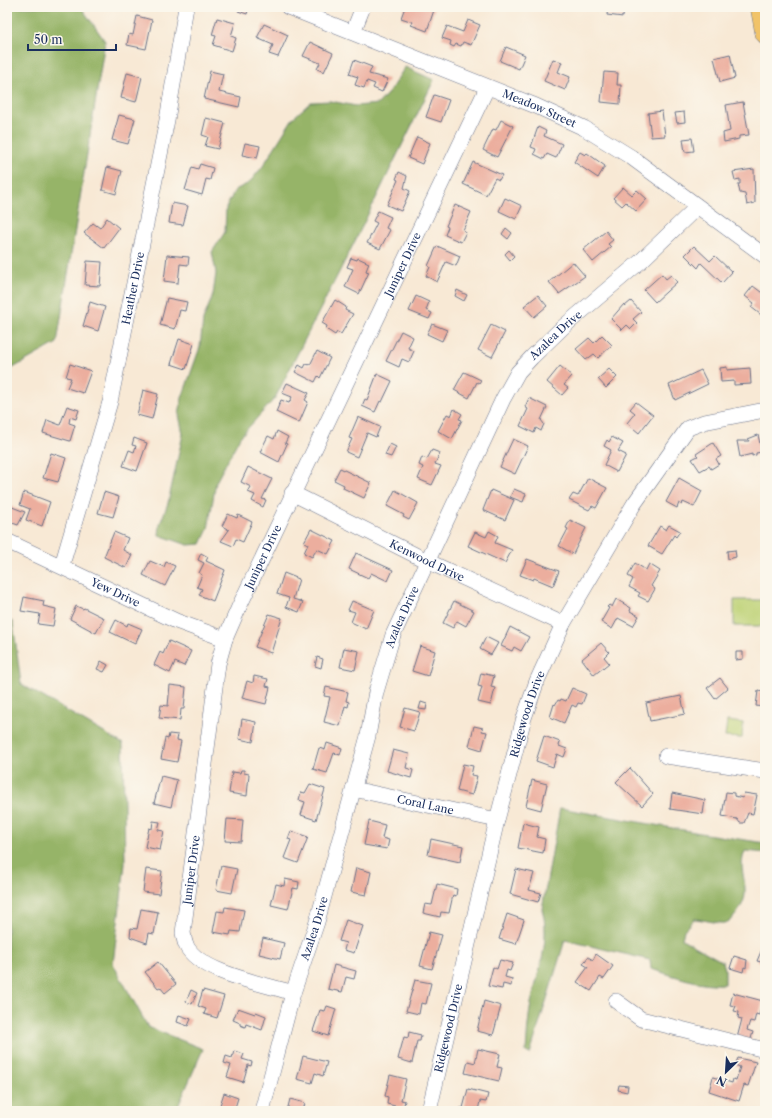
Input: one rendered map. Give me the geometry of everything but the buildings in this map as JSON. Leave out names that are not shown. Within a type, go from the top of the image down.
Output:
[{"type":"main road","points":[[760,7],[765,34]]},
{"type":"street","name":"Heather Drive","points":[[62,565],[110,402],[167,120],[186,7]]},
{"type":"street","name":"Meadow Street","points":[[288,7],[353,32],[487,88],[536,106],[584,128],[632,157],[697,207],[765,256]]},
{"type":"street","points":[[353,32],[363,7]]},
{"type":"street","name":"Juniper Drive","points":[[293,993],[220,971],[206,965],[194,955],[186,945],[183,933],[218,664],[225,639],[292,493],[487,88]]},
{"type":"street","name":"Azalea Drive","points":[[262,1111],[293,993],[317,922],[368,736],[376,692],[392,635],[502,399],[518,372],[562,328],[641,261],[697,207]]},
{"type":"street","name":"Ridgewood Drive","points":[[429,1111],[497,820],[527,711],[537,681],[563,624],[634,504],[688,428],[704,422],[765,410]]},
{"type":"street","name":"Kenwood Drive","points":[[292,493],[427,561],[563,624]]},
{"type":"street","name":"Yew Drive","points":[[7,541],[62,565],[176,621],[225,639]]},
{"type":"street","points":[[666,756],[765,771]]},
{"type":"street","name":"Coral Lane","points":[[353,789],[497,820]]},
{"type":"street","points":[[616,1000],[641,1019],[765,1050]]},
{"type":"green space","points":[[7,7],[81,7],[105,41],[57,343],[13,368],[7,374]]},
{"type":"green space","points":[[405,67],[434,80],[355,241],[275,398],[240,437],[216,482],[208,529],[201,544],[188,545],[159,535],[160,524],[168,503],[183,434],[179,415],[182,398],[200,347],[203,320],[213,295],[216,273],[212,252],[225,232],[226,208],[235,190],[249,183],[263,166],[293,118],[311,102],[330,101],[356,106],[378,104],[389,92]]},
{"type":"green space","points":[[734,600],[765,600],[765,626],[734,626]]},
{"type":"green space","points":[[7,619],[13,622],[21,684],[123,744],[125,864],[113,964],[148,1027],[203,1049],[176,1111],[7,1111]]},
{"type":"green space","points":[[727,721],[743,723],[742,738],[725,737]]},
{"type":"green space","points":[[560,808],[765,843],[765,853],[745,851],[742,868],[745,898],[732,919],[723,923],[694,919],[684,930],[682,939],[723,962],[725,969],[725,984],[697,982],[678,977],[651,969],[650,960],[565,940],[530,1054],[526,1052],[529,1015],[544,944],[545,933],[542,909]]}]
